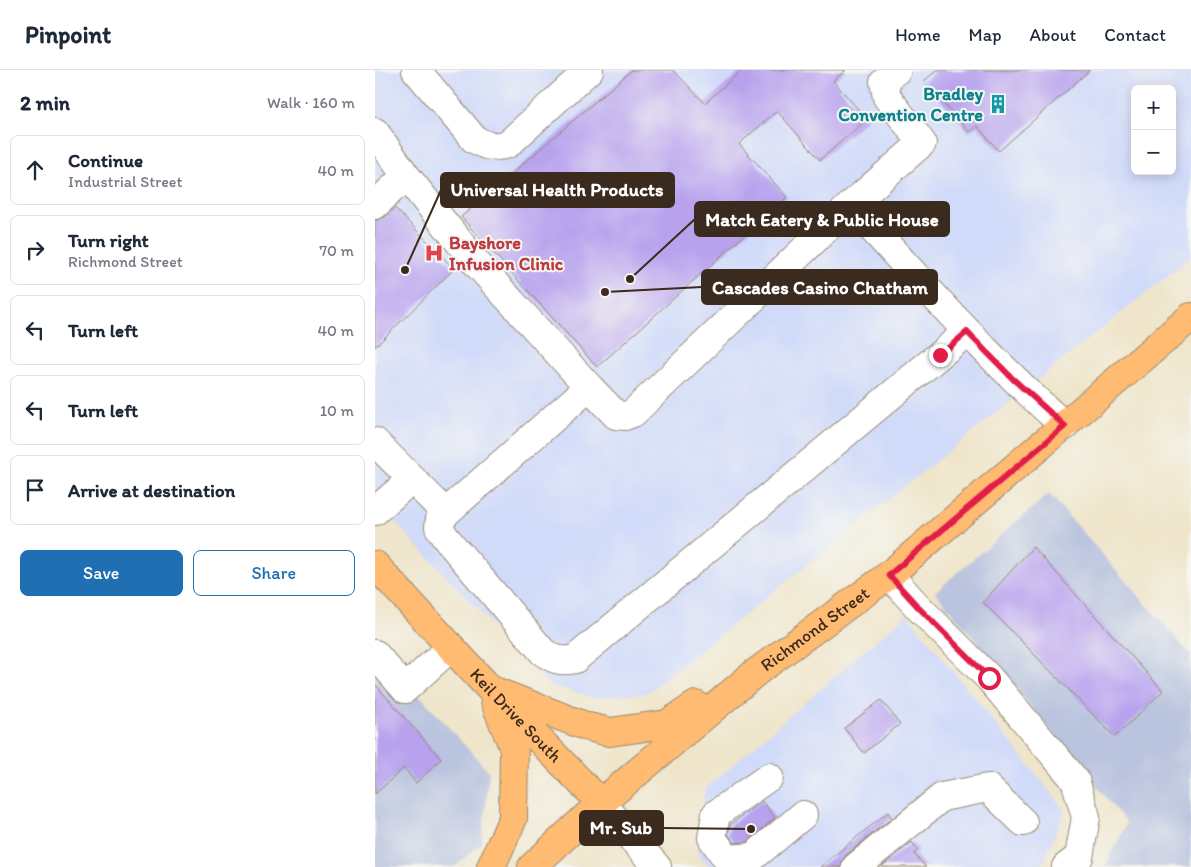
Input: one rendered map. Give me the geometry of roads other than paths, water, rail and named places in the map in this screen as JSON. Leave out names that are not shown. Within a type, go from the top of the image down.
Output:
[{"type":"main road","name":"Richmond Street","points":[[532,867],[601,804],[755,673],[889,575],[1191,317]]},
{"type":"main road","name":"Keil Drive South","points":[[375,565],[490,689],[601,804]]},
{"type":"main road","points":[[490,689],[588,727],[610,732],[667,724],[696,705],[755,673]]},
{"type":"main road","points":[[490,689],[514,749],[513,818],[491,867]]},
{"type":"street","points":[[416,70],[475,139],[485,145],[496,148],[508,144],[589,70]]},
{"type":"street","points":[[375,132],[406,176],[478,265],[616,415],[625,416],[633,413],[851,205],[922,143],[887,97],[884,82],[897,70]]},
{"type":"street","points":[[375,205],[406,176]]},
{"type":"street","points":[[851,205],[967,332],[1019,385],[1065,426]]},
{"type":"street","points":[[589,387],[440,518],[439,527],[445,537],[543,652],[554,659],[566,661],[575,659],[967,332]]},
{"type":"street","points":[[375,442],[446,513]]},
{"type":"street","points":[[375,511],[412,479]]},
{"type":"street","points":[[889,575],[989,678],[1075,780],[1086,817],[1079,856],[1067,867]]},
{"type":"street","points":[[375,654],[405,689],[451,646]]},
{"type":"street","points":[[769,777],[716,814],[712,838],[727,859],[753,857],[803,815]]},
{"type":"street","points":[[856,867],[942,797],[988,788],[1023,822]]},
{"type":"street","name":"Keil Drive South","points":[[601,804],[657,867]]},
{"type":"place","name":"Bradley Convention Centre","points":[[998,104]]},
{"type":"place","name":"Bayshore Infusion Clinic","points":[[434,253]]},
{"type":"place","name":"Universal Health Products","points":[[405,270]]},
{"type":"place","name":"Match Eatery & Public House","points":[[630,279]]},
{"type":"place","name":"Cascades Casino Chatham","points":[[605,292]]},
{"type":"place","name":"Mr. Sub","points":[[751,829]]}]
